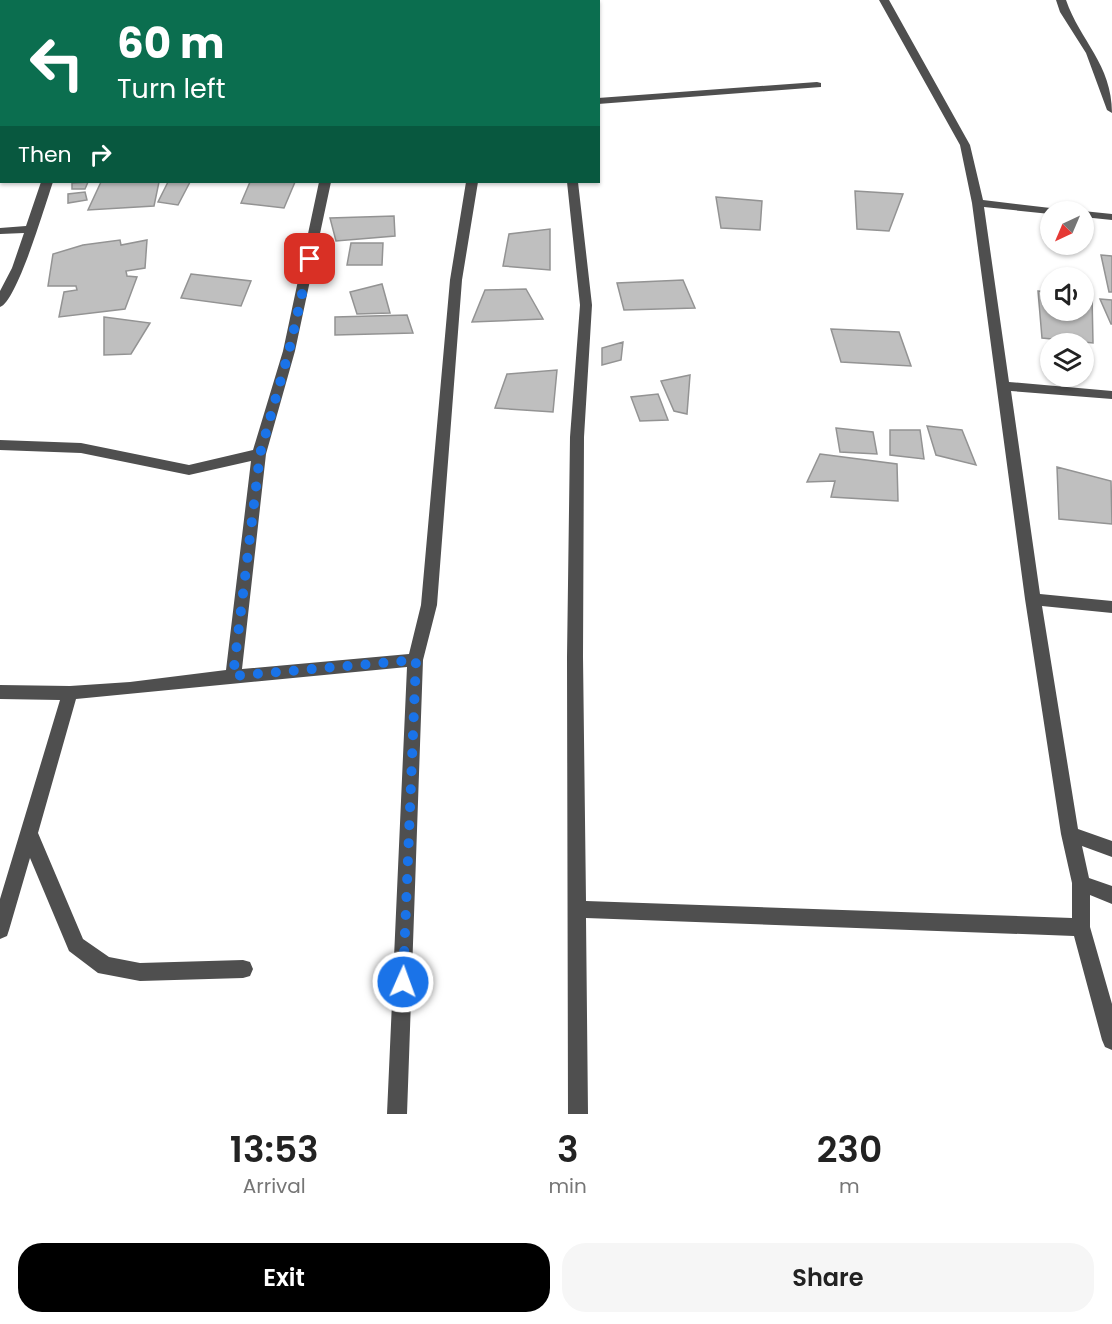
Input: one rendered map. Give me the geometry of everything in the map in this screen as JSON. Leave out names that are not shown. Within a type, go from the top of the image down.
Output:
[{"type":"street","points":[[884,0],[966,145],[978,203],[1033,598],[1070,834],[1081,883],[1081,927],[1112,1040]]},
{"type":"street","points":[[1061,0],[1065,12],[1091,53],[1112,110]]},
{"type":"street","points":[[600,101],[818,85]]},
{"type":"street","points":[[0,303],[18,268],[47,183]]},
{"type":"street","points":[[233,676],[260,454],[289,351],[325,183]]},
{"type":"street","points":[[397,1114],[416,660],[429,605],[456,280],[472,183]]},
{"type":"street","points":[[572,183],[586,305],[577,437],[575,646],[578,1114]]},
{"type":"street","points":[[978,203],[1040,210]]},
{"type":"street","points":[[1094,215],[1112,217]]},
{"type":"street","points":[[0,231],[31,229]]},
{"type":"street","points":[[1003,386],[1112,395]]},
{"type":"street","points":[[0,445],[81,448],[189,470],[260,454]]},
{"type":"street","points":[[1033,598],[1112,607]]},
{"type":"street","points":[[0,692],[70,693],[130,689],[233,676],[416,660]]},
{"type":"street","points":[[0,930],[70,693]]},
{"type":"street","points":[[29,833],[76,945],[105,966],[140,972],[243,969]]},
{"type":"street","points":[[1070,834],[1112,849]]},
{"type":"street","points":[[1081,883],[1112,895]]},
{"type":"street","points":[[576,909],[1081,927]]},
{"type":"building","points":[[72,183],[88,183],[85,189],[72,189]]},
{"type":"building","points":[[101,183],[159,183],[154,206],[88,210]]},
{"type":"building","points":[[168,183],[189,183],[178,205],[158,202]]},
{"type":"building","points":[[250,183],[295,183],[284,208],[241,203]]},
{"type":"building","points":[[855,191],[903,194],[889,231],[857,229]]},
{"type":"building","points":[[85,192],[87,200],[68,203],[68,194]]},
{"type":"building","points":[[716,197],[762,201],[760,230],[721,228]]},
{"type":"building","points":[[394,216],[395,236],[336,241],[330,218]]},
{"type":"building","points":[[550,229],[550,270],[503,266],[509,234]]},
{"type":"building","points":[[120,240],[121,245],[147,240],[145,268],[126,271],[127,276],[137,277],[125,309],[59,317],[64,292],[77,290],[76,286],[48,286],[53,254],[83,245]]},
{"type":"building","points":[[351,243],[383,243],[382,265],[347,265]]},
{"type":"building","points":[[1101,255],[1112,256],[1112,292],[1109,292]]},
{"type":"building","points":[[191,274],[251,281],[241,306],[181,298]]},
{"type":"building","points":[[683,280],[695,308],[624,310],[617,283]]},
{"type":"building","points":[[382,284],[390,313],[357,314],[350,292]]},
{"type":"building","points":[[526,289],[543,319],[472,322],[485,290]]},
{"type":"building","points":[[1038,291],[1040,291],[1040,314]]},
{"type":"building","points":[[1100,299],[1112,300],[1112,324],[1111,324]]},
{"type":"building","points":[[407,315],[413,333],[335,335],[335,317]]},
{"type":"building","points":[[104,317],[150,323],[131,354],[104,355]]},
{"type":"building","points":[[1041,321],[1093,321],[1093,333],[1042,333]]},
{"type":"building","points":[[831,329],[899,332],[911,366],[841,362]]},
{"type":"building","points":[[623,342],[621,360],[602,365],[602,348]]},
{"type":"building","points":[[557,370],[553,412],[495,408],[507,374]]},
{"type":"building","points":[[690,375],[687,414],[674,411],[661,381]]},
{"type":"building","points":[[658,394],[668,420],[640,421],[631,397]]},
{"type":"building","points":[[927,426],[962,430],[976,465],[936,455]]},
{"type":"building","points":[[836,428],[873,432],[877,454],[840,452]]},
{"type":"building","points":[[890,430],[920,430],[924,459],[890,455]]},
{"type":"building","points":[[820,454],[897,464],[898,501],[831,497],[835,481],[807,482]]},
{"type":"building","points":[[1057,467],[1111,481],[1112,524],[1059,519]]},
{"type":"route","points":[[310,259],[289,351],[260,454],[233,676],[416,660],[403,982]]}]
